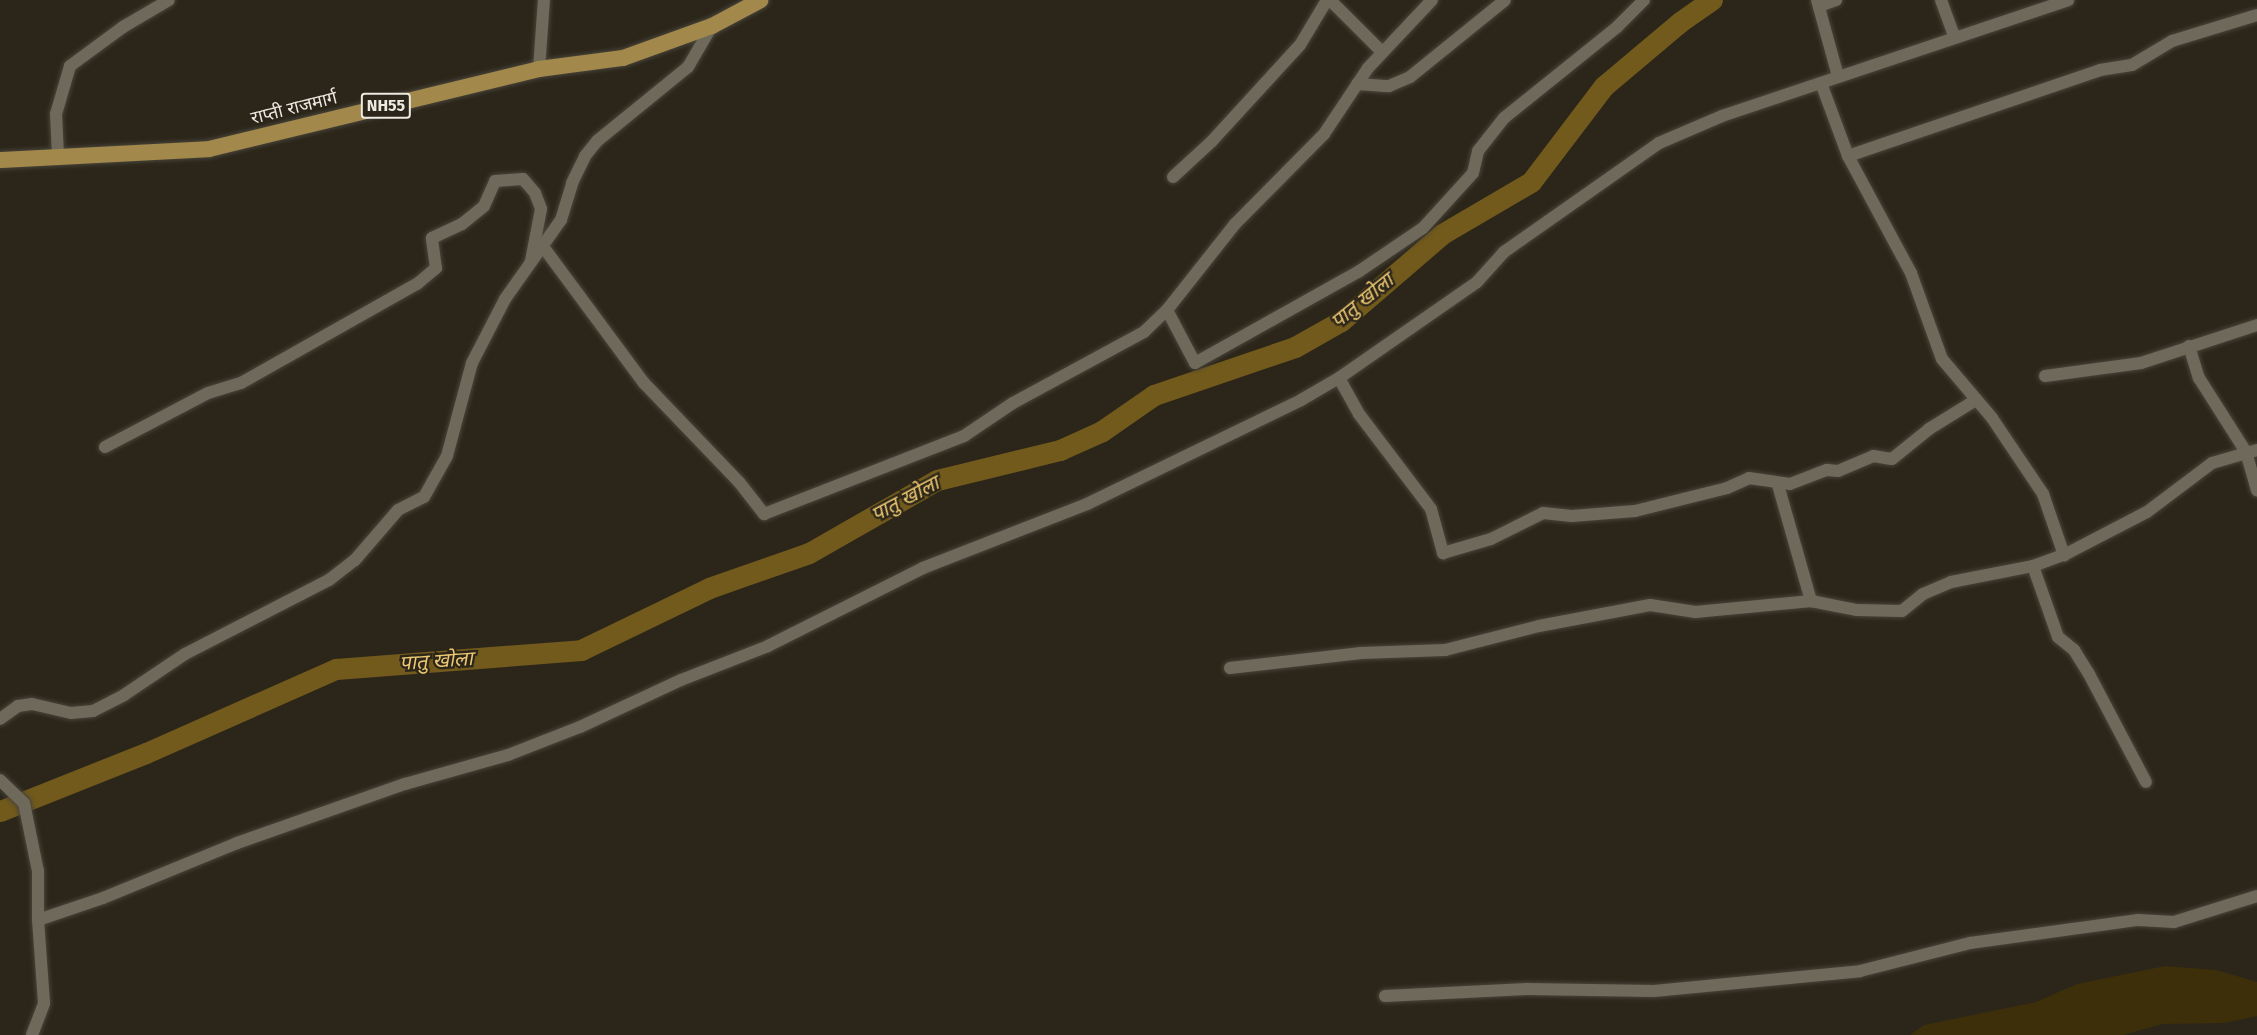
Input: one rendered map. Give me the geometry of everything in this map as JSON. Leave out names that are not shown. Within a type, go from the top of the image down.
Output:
[{"type":"main road","name":"राप्ती राजमार्ग","points":[[0,160],[58,155],[209,149],[539,69],[622,58],[712,26],[760,0]]},
{"type":"street","points":[[58,155],[56,114],[70,66],[123,27],[169,0]]},
{"type":"street","points":[[539,69],[544,0]]},
{"type":"street","points":[[1173,177],[1212,141],[1300,45],[1329,0],[1383,52]]},
{"type":"street","points":[[544,248],[644,383],[739,482],[764,514],[964,436],[1013,403],[1144,333],[1167,310],[1234,224],[1324,134],[1357,84],[1383,52],[1432,0]]},
{"type":"street","points":[[1357,84],[1389,86],[1410,77],[1505,0]]},
{"type":"street","points":[[1167,310],[1195,363],[1358,272],[1423,228],[1473,172],[1478,152],[1504,118],[1617,27],[1644,0]]},
{"type":"street","points":[[1836,0],[1818,3],[1838,76]]},
{"type":"street","points":[[1941,0],[1954,36]]},
{"type":"street","points":[[38,920],[103,898],[237,843],[405,784],[508,755],[580,727],[681,680],[768,646],[923,568],[1087,504],[1301,400],[1339,378],[1477,282],[1503,252],[1659,143],[1722,116],[2066,0]]},
{"type":"street","points":[[1848,156],[2100,70],[2132,65],[2172,41],[2257,15]]},
{"type":"street","points":[[0,719],[18,706],[32,704],[71,713],[93,711],[185,654],[329,580],[355,560],[398,510],[424,497],[440,474],[458,425],[472,363],[505,299],[531,261],[544,248],[561,220],[572,183],[597,141],[688,68],[712,26]]},
{"type":"street","points":[[1821,83],[1848,156],[1911,273],[1942,359],[1976,400],[2043,494],[2064,555]]},
{"type":"street","points":[[105,447],[208,393],[241,383],[417,284],[436,268],[432,238],[462,224],[484,206],[495,181],[523,179],[535,193],[541,209],[531,261]]},
{"type":"street","points":[[2046,376],[2141,363],[2257,325]]},
{"type":"street","points":[[2189,346],[2199,378],[2252,451],[2257,490]]},
{"type":"street","points":[[1339,378],[1359,414],[1431,509],[1443,553],[1491,539],[1543,513],[1572,516],[1635,511],[1727,488],[1749,478],[1778,485],[1838,471],[1874,456],[1892,459],[1929,429],[1976,400]]},
{"type":"street","points":[[1230,668],[1361,653],[1445,650],[1519,630],[1650,605],[1695,612],[1811,601],[1857,610],[1902,611],[1923,594],[1951,582],[2033,566],[2064,555],[2147,512],[2212,463],[2252,451]]},
{"type":"street","points":[[1778,485],[1811,601]]},
{"type":"street","points":[[2033,566],[2058,637],[2074,650],[2089,674],[2146,782]]},
{"type":"street","points":[[0,780],[24,803],[38,871],[38,920],[44,1003],[32,1035]]},
{"type":"street","points":[[1385,996],[1527,989],[1654,991],[1860,970],[1970,943],[2138,920],[2174,922],[2257,896]]},
{"type":"shaded area","points":[[2165,966],[2216,970],[2257,982],[2257,1016],[2224,1023],[2162,1024],[2123,1035],[1910,1035],[1924,1025],[2036,1002],[2077,984]]},
{"type":"waterway","name":"पातु खोला","points":[[0,811],[146,753],[336,669],[581,650],[709,588],[809,553],[937,480],[1060,450],[1102,431],[1154,395],[1295,347],[1341,321],[1442,234],[1531,182],[1604,86],[1680,22],[1712,0]]}]
